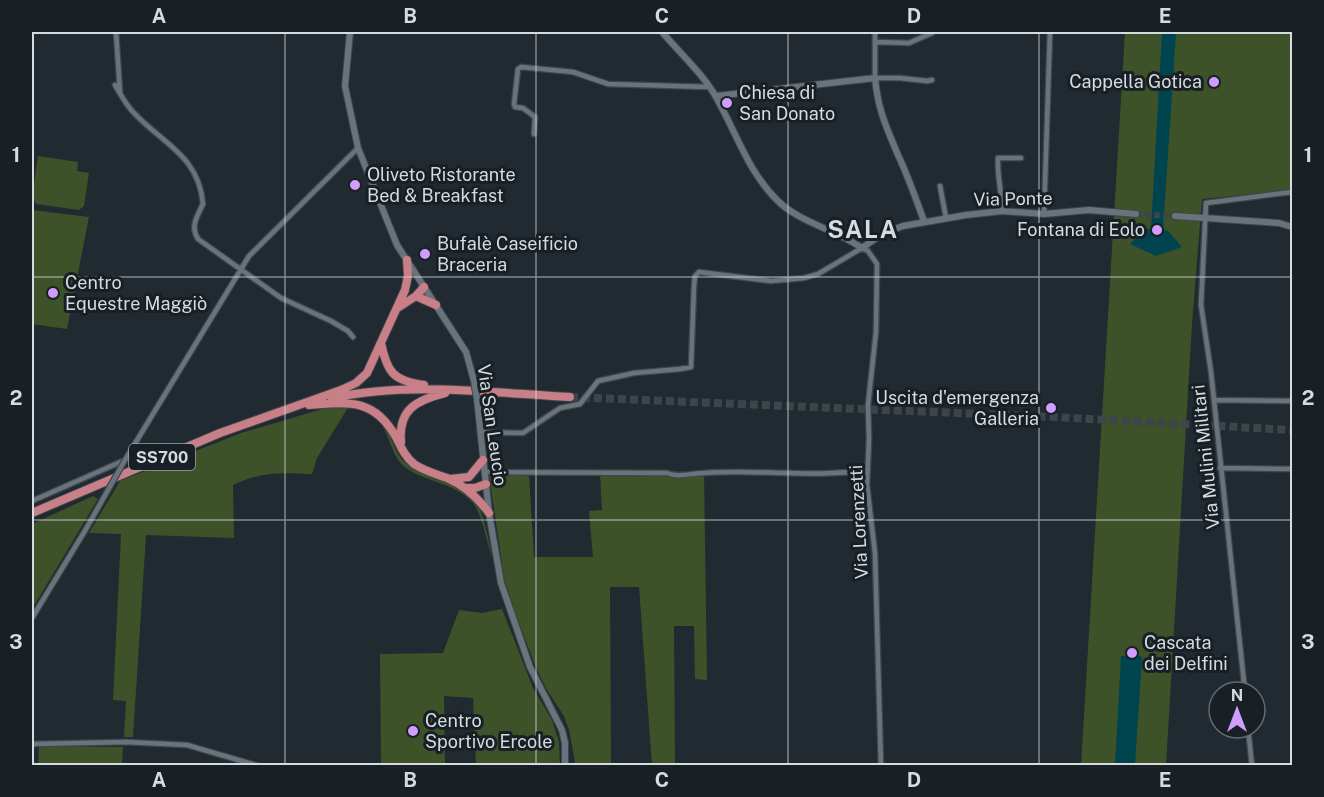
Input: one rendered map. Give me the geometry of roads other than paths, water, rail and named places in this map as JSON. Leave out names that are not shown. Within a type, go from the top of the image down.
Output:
[{"type":"highway","name":"SS700","points":[[32,513],[220,433],[356,383],[367,373],[384,333],[399,307],[408,276],[407,260]]},
{"type":"highway","points":[[405,290],[414,286],[424,287]]},
{"type":"highway","name":"SS700","points":[[399,307],[416,297],[424,287]]},
{"type":"highway","points":[[416,297],[436,305]]},
{"type":"highway","name":"SS700","points":[[381,343],[386,366],[393,375],[416,384],[455,390]]},
{"type":"highway","name":"SS700","points":[[295,406],[369,392],[420,389],[570,397]]},
{"type":"highway","name":"SS700","points":[[401,446],[402,421],[409,409],[420,400],[455,390]]},
{"type":"highway","name":"SS700","points":[[295,406],[342,402],[370,409],[388,424],[413,464],[466,488],[489,513]]},
{"type":"highway","points":[[469,477],[483,460]]},
{"type":"highway","name":"SS700","points":[[450,479],[469,477],[486,484]]},
{"type":"highway","points":[[466,488],[486,484]]},
{"type":"street","points":[[116,32],[120,93]]},
{"type":"street","name":"Via San Leucio","points":[[350,32],[345,86],[358,148],[397,245],[466,352],[477,399],[489,513],[501,583],[531,667],[562,730],[565,743],[565,765]]},
{"type":"street","points":[[480,432],[522,433],[560,408],[580,404],[598,381],[634,373],[691,367],[693,363],[691,346],[694,285],[695,276],[699,273],[771,281],[804,278],[818,274],[862,248],[779,203],[749,165],[716,96],[662,32]]},
{"type":"street","points":[[875,32],[874,78],[877,103],[883,123],[912,187],[924,221]]},
{"type":"street","points":[[1044,214],[1050,32]]},
{"type":"street","points":[[875,42],[909,43],[932,33]]},
{"type":"street","points":[[534,134],[535,117],[523,108],[515,107],[514,104],[518,69],[521,67],[573,72],[608,84],[709,87]]},
{"type":"street","points":[[716,96],[874,78],[932,80]]},
{"type":"street","points":[[115,86],[134,112],[186,159],[195,172],[203,204],[193,226],[198,239],[242,268],[281,298],[331,321],[348,331],[353,337]]},
{"type":"street","points":[[32,618],[249,256],[358,148]]},
{"type":"street","points":[[1002,211],[998,158],[1021,158]]},
{"type":"street","points":[[940,186],[946,218]]},
{"type":"street","name":"Via Mulini Militari","points":[[1244,680],[1214,400],[1201,305],[1206,203],[1293,192]]},
{"type":"street","name":"Via Ponte","points":[[862,248],[882,234],[903,226],[1002,211],[1044,214],[1089,210],[1136,214]]},
{"type":"street","points":[[1175,216],[1279,223],[1293,227]]},
{"type":"street","name":"Via Lorenzetti","points":[[862,248],[874,258],[878,278],[876,332],[868,405],[867,485],[875,553],[881,765]]},
{"type":"street","points":[[1214,400],[1293,401]]},
{"type":"street","points":[[32,501],[125,460]]},
{"type":"street","points":[[1220,468],[1293,469]]},
{"type":"street","points":[[484,472],[667,473],[672,475],[754,472],[826,473],[867,470]]},
{"type":"street","points":[[1249,740],[1252,765]]},
{"type":"street","points":[[32,744],[126,742],[187,745],[259,765]]},
{"type":"water","points":[[1162,32],[1176,32],[1163,230],[1168,231],[1182,247],[1156,256],[1130,244],[1146,229],[1151,229]]},
{"type":"water","points":[[1128,653],[1142,657],[1135,765],[1115,765],[1121,656]]},
{"type":"tunnel","points":[[1136,214],[1175,216]]},
{"type":"tunnel","points":[[570,397],[1054,417],[1292,430]]},
{"type":"place","name":"Cappella Gotica","points":[[1214,82]]},
{"type":"place","name":"Chiesa di San Donato","points":[[727,103]]},
{"type":"place","name":"Oliveto Ristorante Bed & Breakfast","points":[[355,185]]},
{"type":"place","name":"Fontana di Eolo","points":[[1157,230]]},
{"type":"place","name":"Bufalè Caseificio Braceria","points":[[425,254]]},
{"type":"place","name":"Centro Equestre Maggiò","points":[[53,293]]},
{"type":"place","name":"Uscita d'emergenza Galleria","points":[[1051,408]]},
{"type":"place","name":"Cascata dei Delfini","points":[[1132,653]]},
{"type":"place","name":"Centro Sportivo Ercole","points":[[413,731]]},
{"type":"district","name":"SALA","points":[[863,230]]}]
